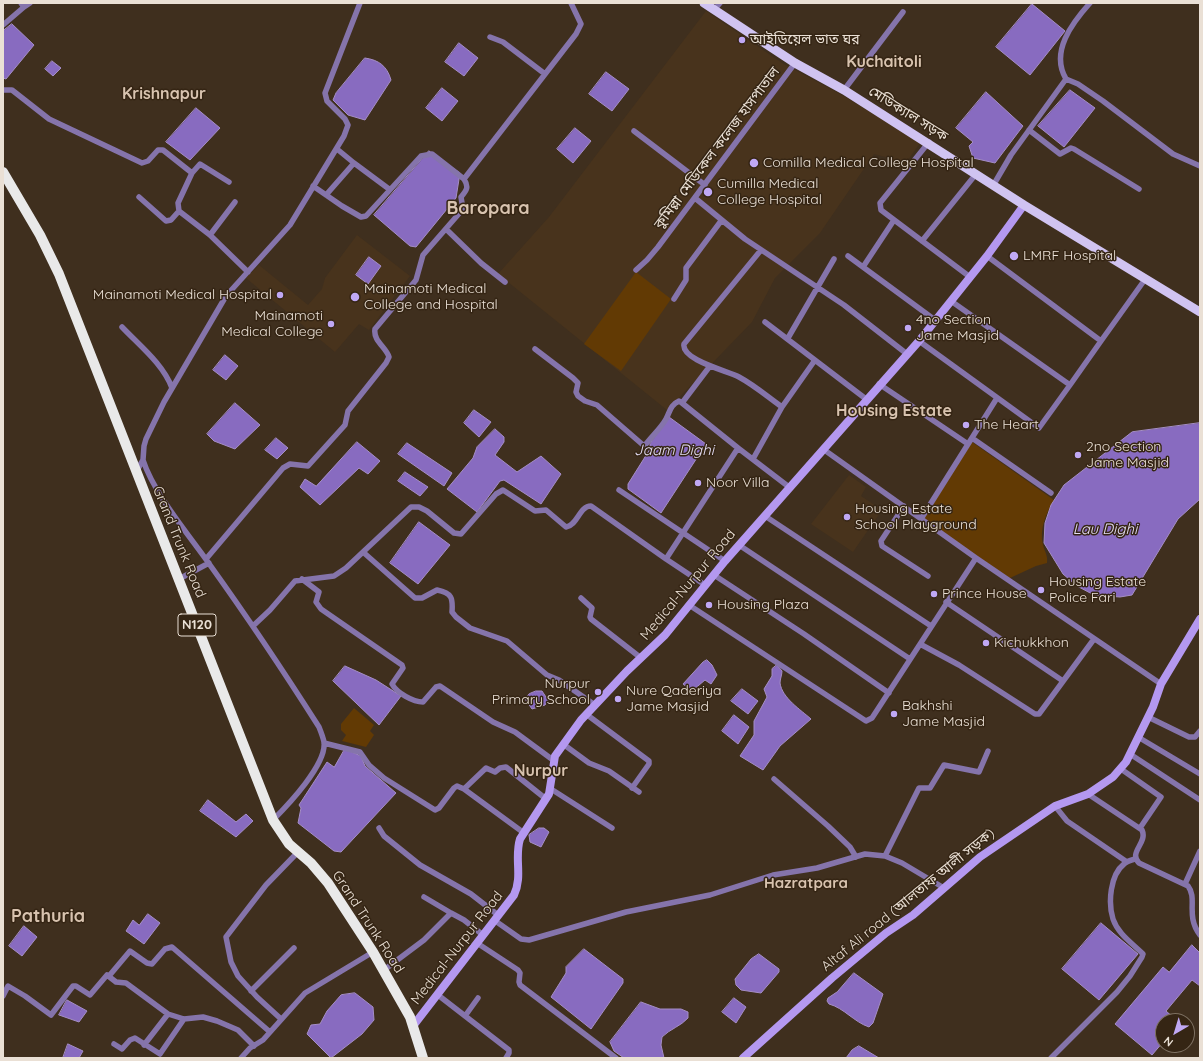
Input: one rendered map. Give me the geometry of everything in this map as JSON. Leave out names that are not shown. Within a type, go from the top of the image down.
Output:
[{"type":"highway","name":"Grand Trunk Road","points":[[3,172],[40,235],[59,274],[273,820],[282,834],[328,882],[374,952],[413,1026],[424,1058]]},
{"type":"main road","name":"মেডিক্যাল সড়ক","points":[[704,3],[717,7],[795,63],[844,90],[929,142],[1024,205],[1200,312]]},
{"type":"street","points":[[3,25],[22,5],[30,3]]},
{"type":"street","points":[[136,472],[143,460],[146,439],[172,388],[226,296],[290,225],[313,186],[337,150],[348,125],[327,101],[325,93],[360,3]]},
{"type":"street","points":[[464,179],[563,52],[581,24],[571,3]]},
{"type":"street","points":[[1090,3],[1077,18],[1062,47],[1060,66],[1066,79],[1078,84],[1173,154],[1200,166]]},
{"type":"street","points":[[844,90],[903,12]]},
{"type":"street","points":[[490,37],[496,38],[503,42],[545,74]]},
{"type":"street","name":"কুমিল্লা মেডিকেল কলেজ হাসপাতাল","points":[[636,270],[658,247],[696,198],[704,185],[795,63]]},
{"type":"street","points":[[994,184],[1011,155],[1066,79]]},
{"type":"street","points":[[3,90],[12,90],[49,119],[124,156],[145,163],[160,149],[192,173]]},
{"type":"street","points":[[1029,130],[1060,154],[1074,149],[1139,189]]},
{"type":"street","points":[[634,131],[704,185]]},
{"type":"street","points":[[929,142],[880,203],[881,210],[970,277]]},
{"type":"street","points":[[337,150],[389,189]]},
{"type":"street","points":[[179,579],[207,561],[283,468],[290,464],[308,466],[345,425],[348,411],[389,357],[387,351],[376,338],[375,329],[416,280],[419,275],[420,260],[423,255],[463,209],[461,197],[467,190],[467,185],[464,179],[432,154],[421,156],[389,189],[366,216],[361,217],[313,186]]},
{"type":"street","points":[[326,195],[354,163]]},
{"type":"street","points":[[229,182],[200,164],[192,173],[178,202],[179,211],[210,235],[248,272]]},
{"type":"street","points":[[922,241],[976,174]]},
{"type":"street","points":[[139,197],[166,221],[171,220],[179,211]]},
{"type":"street","points":[[696,198],[721,221],[760,250],[844,305],[907,354]]},
{"type":"street","points":[[210,235],[235,202]]},
{"type":"street","name":"Medical-Nurpur Road","points":[[413,1026],[484,935],[517,889],[520,875],[518,846],[524,832],[551,789],[553,760],[563,744],[586,714],[665,635],[725,561],[879,384],[919,341],[987,256],[1024,205]]},
{"type":"street","points":[[863,267],[894,220]]},
{"type":"street","points":[[674,299],[686,280],[686,268],[721,221]]},
{"type":"street","points":[[446,228],[481,263],[506,282]]},
{"type":"street","points":[[760,250],[684,344],[685,350],[700,362],[740,377],[782,408]]},
{"type":"street","points":[[848,256],[935,320]]},
{"type":"street","points":[[987,256],[1101,340]]},
{"type":"street","points":[[788,338],[816,287],[834,259]]},
{"type":"street","points":[[919,341],[1039,428],[1146,278]]},
{"type":"street","points":[[952,301],[1070,385]]},
{"type":"street","points":[[765,322],[788,338],[866,399]]},
{"type":"street","points":[[122,327],[149,354],[166,375],[172,388]]},
{"type":"street","points":[[535,349],[578,383],[578,396],[584,401],[596,405],[643,445],[646,444],[666,419],[668,411],[679,401],[789,487]]},
{"type":"street","points":[[753,459],[782,408],[815,360]]},
{"type":"street","points":[[682,403],[710,366]]},
{"type":"street","points":[[879,384],[968,444]]},
{"type":"street","points":[[921,518],[997,398]]},
{"type":"street","points":[[972,438],[1051,493]]},
{"type":"street","points":[[666,559],[738,448]]},
{"type":"street","points":[[823,449],[976,558],[1161,684]]},
{"type":"street","points":[[143,460],[155,485],[254,626],[319,727],[324,743],[321,755],[312,773],[293,800],[273,820]]},
{"type":"street","points":[[254,626],[273,607],[290,585],[295,581],[334,576],[346,568],[411,507],[423,509],[449,530],[458,535],[461,534],[496,494],[503,490],[535,511],[546,510],[566,527],[572,524],[585,507],[591,506],[705,585]]},
{"type":"street","points":[[618,490],[725,561]]},
{"type":"street","points":[[904,506],[881,541],[882,546],[928,576]]},
{"type":"street","points":[[765,516],[931,626]]},
{"type":"street","points":[[740,545],[910,659]]},
{"type":"street","points":[[363,552],[415,598],[422,598],[437,590],[451,596],[453,600],[452,612],[464,624],[484,634],[507,641],[547,675],[559,680],[595,705]]},
{"type":"street","points":[[689,605],[866,721],[872,718],[889,693],[946,602],[976,558]]},
{"type":"street","points":[[714,575],[810,638],[889,693]]},
{"type":"street","points":[[302,579],[319,592],[316,604],[321,609],[402,665],[403,668],[392,684],[399,691],[412,699],[423,702],[436,687],[440,686],[493,722],[515,732],[553,760]]},
{"type":"street","points":[[581,598],[592,608],[591,619],[642,658]]},
{"type":"street","points":[[946,602],[1063,681]]},
{"type":"street","name":"Altaf Ali road (আলতাফ আলী সড়ক)","points":[[743,1058],[832,978],[886,933],[913,915],[980,857],[1055,806],[1088,794],[1113,777],[1121,769],[1130,754],[1148,717],[1161,684],[1199,623]]},
{"type":"street","points":[[920,644],[959,665],[1035,714],[1042,712],[1094,639]]},
{"type":"street","points":[[586,714],[649,761],[650,764],[632,788]]},
{"type":"street","points":[[1148,717],[1189,737],[1195,737],[1200,731]]},
{"type":"street","points":[[1138,736],[1200,774]]},
{"type":"street","points":[[324,743],[360,752],[369,766],[384,778],[435,810],[439,808],[457,786],[464,789],[524,832]]},
{"type":"street","points":[[563,744],[589,763],[609,771],[639,792]]},
{"type":"street","points":[[885,856],[919,788],[930,788],[944,765],[978,772],[988,751]]},
{"type":"street","points":[[1130,754],[1200,800]]},
{"type":"street","points":[[464,789],[484,769],[488,768],[495,772],[503,767],[546,799]]},
{"type":"street","points":[[1121,769],[1161,797],[1140,828]]},
{"type":"street","points":[[774,779],[828,826],[850,847],[856,857]]},
{"type":"street","points":[[551,789],[612,828]]},
{"type":"street","points":[[1088,794],[1140,828],[1144,837],[1134,855],[1135,859],[1139,863],[1185,884],[1192,891],[1191,915],[1195,927],[1200,935]]},
{"type":"street","points":[[1055,806],[1067,821],[1127,862]]},
{"type":"street","points":[[379,828],[384,836],[420,865],[471,894],[521,939],[529,940],[626,912],[710,896],[773,876],[817,868],[865,854],[885,856],[902,863],[944,888]]},
{"type":"street","points":[[1185,884],[1200,851]]},
{"type":"street","points":[[281,1019],[251,991],[233,969],[226,937],[266,886],[298,852]]},
{"type":"street","points":[[1051,1058],[1117,992],[1142,958],[1143,954],[1120,932],[1113,919],[1112,887],[1120,867],[1135,859]]},
{"type":"street","points":[[424,897],[464,920],[484,935]]},
{"type":"street","points":[[384,970],[424,940],[451,913]]},
{"type":"street","points":[[477,943],[518,970],[520,973],[520,985],[616,1058]]},
{"type":"street","points":[[3,996],[5,984],[25,996],[51,1015],[73,986],[76,986],[90,995],[105,976],[109,976],[130,951],[147,963],[152,964],[165,949],[172,947],[270,1032]]},
{"type":"street","points":[[251,991],[294,948]]},
{"type":"street","points":[[240,1058],[270,1032],[310,989],[374,952]]},
{"type":"street","points":[[109,976],[116,982],[126,983],[168,1014],[184,1019],[203,1017],[227,1024],[243,1034],[254,1046]]},
{"type":"street","points":[[438,995],[508,1050],[509,1053],[506,1058]]},
{"type":"street","points":[[465,1016],[478,998]]},
{"type":"street","points":[[144,1045],[168,1014]]},
{"type":"street","points":[[114,1044],[122,1049],[130,1040],[135,1038],[160,1054],[184,1019]]},
{"type":"shaded area","name":"Cumilla Medical College Hospital","points":[[706,11],[782,63],[840,94],[921,142],[902,168],[890,158],[874,154],[820,233],[775,278],[752,322],[667,410],[498,274],[549,217]]},
{"type":"shaded area","name":"Mainamoti Medical College and Hospital","points":[[357,235],[410,276],[369,330],[359,324],[335,352],[246,278],[259,265],[308,305],[322,289],[325,278]]},
{"type":"shaded area","points":[[636,272],[671,299],[621,371],[584,344]]},
{"type":"shaded area","points":[[972,442],[1054,500],[1048,510],[1042,533],[1047,563],[1036,566],[1010,578],[967,550],[924,518]]},
{"type":"shaded area","name":"Housing Estate School Playground","points":[[849,475],[866,487],[861,496],[882,510],[853,552],[811,524]]},
{"type":"shaded area","points":[[354,708],[374,725],[370,731],[374,735],[366,747],[342,741],[346,735],[341,730],[341,724]]},
{"type":"water","points":[[1032,4],[1065,31],[1030,75],[996,47]]},
{"type":"water","points":[[12,24],[34,45],[6,79],[3,78],[3,31]]},
{"type":"water","points":[[459,43],[478,58],[464,76],[445,62]]},
{"type":"water","points":[[365,58],[382,64],[391,80],[365,120],[348,115],[333,100],[336,93]]},
{"type":"water","points":[[52,61],[61,68],[53,76],[45,69]]},
{"type":"water","points":[[606,72],[629,89],[612,111],[589,94]]},
{"type":"water","points":[[442,88],[458,101],[442,121],[426,108]]},
{"type":"water","points":[[1070,90],[1095,108],[1064,147],[1038,126]]},
{"type":"water","points":[[986,92],[1023,126],[995,163],[973,158],[969,146],[973,142],[956,128]]},
{"type":"water","points":[[196,108],[220,128],[190,160],[166,142]]},
{"type":"water","points":[[575,128],[591,141],[573,163],[557,149]]},
{"type":"water","points":[[429,151],[460,173],[456,198],[416,247],[410,246],[374,215]]},
{"type":"water","points":[[369,257],[381,266],[368,284],[356,275]]},
{"type":"water","points":[[225,355],[238,366],[226,380],[213,370]]},
{"type":"water","points":[[235,403],[260,425],[235,449],[214,441],[207,434]]},
{"type":"water","points":[[474,410],[491,422],[479,437],[464,423]]},
{"type":"water","name":"Jaam Dighi","points":[[669,417],[706,444],[661,513],[628,489],[628,484],[650,449],[650,444]]},
{"type":"water","name":"Lau Dighi","points":[[1200,423],[1200,499],[1178,519],[1132,595],[1120,597],[1094,595],[1077,586],[1063,574],[1044,543],[1045,523],[1051,505],[1064,485],[1132,432]]},
{"type":"water","points":[[495,429],[504,437],[504,442],[495,455],[517,472],[541,456],[561,474],[541,504],[504,480],[500,481],[477,512],[447,489],[473,458],[477,447]]},
{"type":"water","points":[[276,438],[288,448],[277,459],[265,450]]},
{"type":"water","points":[[357,442],[380,461],[368,474],[359,468],[320,505],[300,487],[305,479],[316,486]]},
{"type":"water","points":[[407,443],[452,473],[444,486],[398,454]]},
{"type":"water","points":[[405,472],[428,487],[420,496],[398,481]]},
{"type":"water","points":[[419,522],[450,545],[418,584],[390,563]]},
{"type":"water","points":[[707,660],[712,665],[717,675],[711,684],[705,680],[692,691],[683,684],[703,662]]},
{"type":"water","points":[[777,665],[782,671],[780,683],[784,694],[811,719],[780,746],[763,770],[740,756],[754,735],[754,721],[767,697],[764,689],[772,676],[772,669]]},
{"type":"water","points":[[345,666],[376,680],[401,696],[379,725],[333,681]]},
{"type":"water","points":[[742,689],[758,701],[748,714],[731,701]]},
{"type":"water","points":[[536,691],[542,691],[548,700],[545,705],[532,709],[525,699],[529,694]]},
{"type":"water","points":[[734,715],[749,727],[738,744],[722,731]]},
{"type":"water","points":[[345,749],[361,756],[365,766],[396,793],[341,852],[334,851],[298,823],[301,808],[299,805],[327,762],[334,767]]},
{"type":"water","points":[[208,800],[236,822],[246,814],[253,821],[236,837],[200,811]]},
{"type":"water","points":[[539,828],[544,828],[549,832],[541,847],[530,842],[529,835]]},
{"type":"water","points":[[148,914],[160,923],[144,944],[126,931],[133,920],[139,925]]},
{"type":"water","points":[[1101,923],[1138,954],[1099,1000],[1062,969]]},
{"type":"water","points":[[24,926],[37,937],[22,956],[9,946]]},
{"type":"water","points":[[1192,945],[1200,953],[1200,986],[1192,980],[1166,1011],[1168,1013],[1155,1013],[1155,1051],[1152,1055],[1115,1024],[1163,967],[1169,972]]},
{"type":"water","points":[[584,949],[623,979],[623,983],[591,1029],[551,997],[566,973],[566,967]]},
{"type":"water","points":[[759,954],[779,969],[779,972],[761,993],[741,990],[736,985],[735,979],[751,959]]},
{"type":"water","points":[[854,973],[883,994],[873,1023],[869,1027],[829,1004],[827,1001],[828,998],[837,992]]},
{"type":"water","points":[[355,993],[373,1007],[374,1020],[362,1034],[331,1058],[307,1034],[311,1025],[320,1024],[327,1011],[341,995]]},
{"type":"water","points":[[734,998],[746,1007],[736,1023],[722,1012]]},
{"type":"water","points":[[67,1000],[87,1011],[79,1022],[59,1015]]},
{"type":"water","points":[[641,1002],[660,1009],[681,1009],[688,1012],[688,1018],[685,1021],[662,1037],[661,1045],[664,1058],[624,1058],[614,1051],[610,1042]]},
{"type":"water","points":[[68,1044],[83,1051],[79,1058],[63,1058]]},
{"type":"water","points":[[859,1046],[879,1058],[846,1058],[852,1050]]},
{"type":"place","name":"আইডিয়েল ভাত ঘর","points":[[742,40]]},
{"type":"place","name":"Comilla Medical College Hospital","points":[[754,163]]},
{"type":"place","name":"Cumilla Medical College Hospital","points":[[708,192]]},
{"type":"place","name":"LMRF Hospital","points":[[1014,256]]},
{"type":"place","name":"Mainamoti Medical Hospital","points":[[280,295]]},
{"type":"place","name":"Mainamoti Medical College and Hospital","points":[[355,297]]},
{"type":"place","name":"Mainamoti Medical College","points":[[331,324]]},
{"type":"place","name":"4no Section Jame Masjid","points":[[908,328]]},
{"type":"place","name":"The Heart","points":[[966,425]]},
{"type":"place","name":"2no Section Jame Masjid","points":[[1078,455]]},
{"type":"place","name":"Noor Villa","points":[[698,483]]},
{"type":"place","name":"Housing Estate School Playground","points":[[847,517]]},
{"type":"place","name":"Housing Estate Police Fari","points":[[1041,590]]},
{"type":"place","name":"Prince House","points":[[934,594]]},
{"type":"place","name":"Housing Plaza","points":[[709,605]]},
{"type":"place","name":"Kichukkhon","points":[[986,643]]},
{"type":"place","name":"Nurpur Primary School","points":[[598,692]]},
{"type":"place","name":"Nure Qaderiya Jame Masjid","points":[[618,699]]},
{"type":"place","name":"Bakhshi Jame Masjid","points":[[894,714]]},
{"type":"district","name":"Kuchaitoli","points":[[884,62]]},
{"type":"district","name":"Krishnapur","points":[[164,94]]},
{"type":"district","name":"Baropara","points":[[488,209]]},
{"type":"district","name":"Housing Estate","points":[[894,411]]},
{"type":"district","name":"Nurpur","points":[[541,771]]},
{"type":"district","name":"Hazratpara","points":[[806,883]]},
{"type":"district","name":"Pathuria","points":[[48,917]]}]
